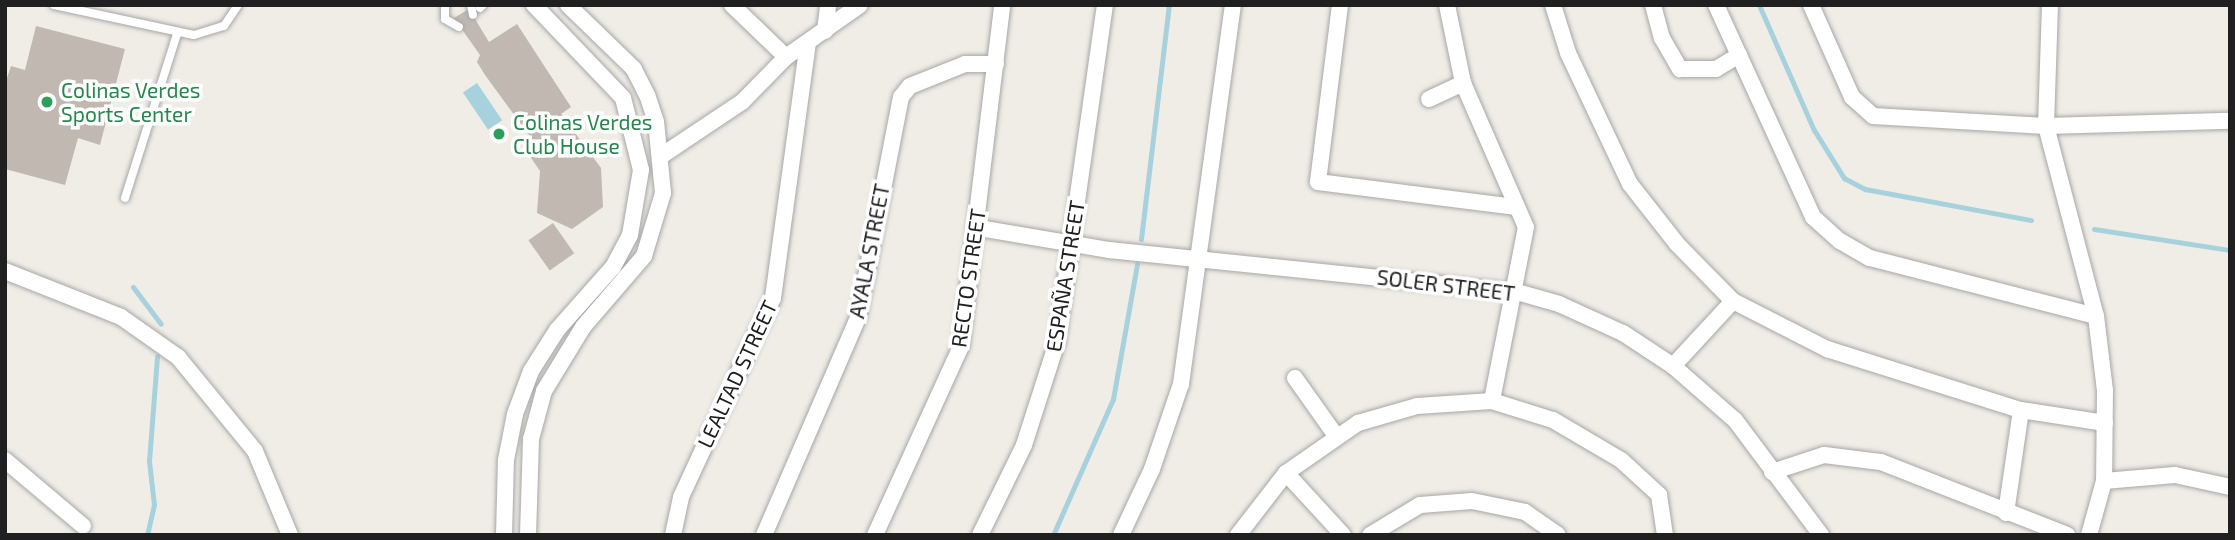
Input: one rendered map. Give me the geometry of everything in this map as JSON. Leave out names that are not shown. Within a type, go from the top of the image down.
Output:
[{"type":"street","points":[[504,535],[506,460],[515,414],[531,371],[558,330],[613,267],[630,235],[641,170],[623,98],[534,5]]},
{"type":"street","points":[[528,535],[527,471],[544,391],[583,327],[644,257],[658,223],[661,156],[656,122],[634,69],[568,5]]},
{"type":"street","points":[[732,5],[786,57]]},
{"type":"street","points":[[825,31],[828,5]]},
{"type":"street","points":[[661,156],[742,102],[786,57],[808,44],[859,5]]},
{"type":"street","name":"RECTO STREET","points":[[875,535],[961,346],[979,228],[1002,5]]},
{"type":"street","name":"ESPAÑA STREET","points":[[980,535],[1024,445],[1047,379],[1071,243],[1105,5]]},
{"type":"street","points":[[1121,535],[1152,470],[1181,384],[1233,5]]},
{"type":"street","points":[[1340,5],[1318,182],[1516,207]]},
{"type":"street","points":[[1447,5],[1463,83],[1526,227],[1517,292],[1492,401]]},
{"type":"street","points":[[1553,5],[1568,53],[1630,184],[1677,244],[1733,301],[1827,348],[2021,410],[2105,423]]},
{"type":"street","points":[[1653,5],[1662,38],[1680,69],[1716,69],[1739,55]]},
{"type":"street","points":[[1716,5],[1813,217],[1840,241],[1870,258],[2096,316]]},
{"type":"street","points":[[1811,5],[1852,97],[1873,116],[2046,126],[2230,121]]},
{"type":"street","points":[[2050,5],[2046,126],[2096,316],[2105,423],[2104,481],[2089,535]]},
{"type":"street","name":"LEALTAD STREET","points":[[673,535],[681,497],[773,298],[808,44]]},
{"type":"street","name":"AYALA STREET","points":[[764,535],[858,318],[901,97],[910,86],[965,64],[996,64]]},
{"type":"street","points":[[1429,99],[1463,83]]},
{"type":"street","name":"SOLER STREET","points":[[979,228],[1199,259],[1517,292],[1588,315],[1673,366],[1735,420],[1821,535]]},
{"type":"street","points":[[5,271],[121,317],[178,357],[255,451],[290,535]]},
{"type":"street","points":[[1673,366],[1733,301]]},
{"type":"street","points":[[1296,378],[1336,436]]},
{"type":"street","points":[[1238,535],[1286,472],[1358,423],[1417,406],[1492,401],[1553,420],[1621,460],[1659,495],[1665,535]]},
{"type":"street","points":[[2006,513],[2021,410]]},
{"type":"street","points":[[1772,472],[1824,456],[1881,462],[2067,535]]},
{"type":"street","points":[[5,460],[83,526]]},
{"type":"street","points":[[1286,472],[1343,535]]},
{"type":"street","points":[[2104,481],[2175,475],[2230,487]]},
{"type":"street","points":[[1370,535],[1420,505],[1472,500],[1525,512],[1558,535]]},
{"type":"lane","points":[[54,5],[177,34],[216,30],[230,21],[238,5]]},
{"type":"lane","points":[[445,5],[445,19],[459,27]]},
{"type":"lane","points":[[125,198],[177,34]]},
{"type":"water","points":[[477,83],[502,120],[488,130],[463,93]]},
{"type":"building","name":"Colinas Verdes Club House","points":[[469,9],[489,42],[517,24],[571,107],[561,114],[601,168],[603,207],[572,229],[537,213],[540,171],[527,152],[537,146],[485,75],[477,62],[480,55],[454,18]]},
{"type":"building","points":[[36,26],[125,49],[100,145],[78,138],[65,185],[5,169],[5,84],[11,66],[25,70]]},
{"type":"building","points":[[553,223],[574,253],[550,271],[528,240]]},
{"type":"waterway","points":[[1141,239],[1169,5]]},
{"type":"waterway","points":[[1759,5],[1814,130],[1844,178],[1865,189],[2031,220]]},
{"type":"waterway","points":[[2094,229],[2230,250]]},
{"type":"waterway","points":[[1053,535],[1113,399],[1137,264]]},
{"type":"waterway","points":[[133,287],[161,324]]},
{"type":"waterway","points":[[147,535],[154,505],[149,461],[157,356]]},
{"type":"place","name":"Colinas Verdes Sports Center","points":[[47,102]]},
{"type":"place","name":"Colinas Verdes Club House","points":[[499,134]]}]
